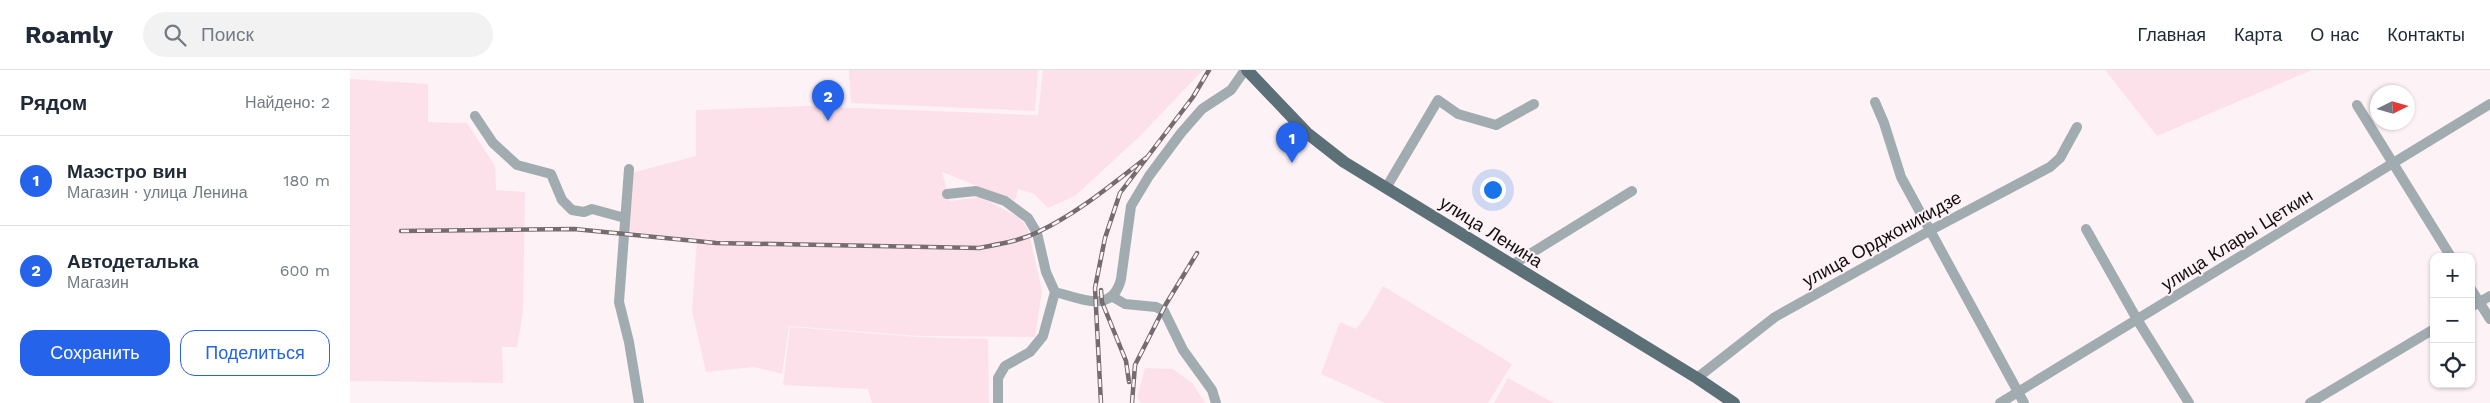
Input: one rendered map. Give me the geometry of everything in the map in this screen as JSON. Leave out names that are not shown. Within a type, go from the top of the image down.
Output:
[{"type":"main road","name":"улица Ленина","points":[[1246,70],[1306,133],[1344,162],[1697,378],[1734,403]]},
{"type":"street","points":[[1113,297],[1121,279],[1131,206],[1149,176],[1181,133],[1202,109],[1231,90],[1246,70]]},
{"type":"street","points":[[1386,188],[1438,100],[1458,114],[1496,125],[1534,104]]},
{"type":"street","points":[[1875,102],[1884,123],[1901,177],[2024,403]]},
{"type":"street","name":"улица Клары Цеткин","points":[[2000,403],[2490,104]]},
{"type":"street","points":[[2358,105],[2449,253]]},
{"type":"street","points":[[475,116],[493,143],[517,165],[551,174],[562,200],[572,210],[584,212],[592,209],[625,218]]},
{"type":"street","name":"улица Орджоникидзе","points":[[1697,378],[1775,317],[1930,230],[2050,167],[2060,158],[2077,127]]},
{"type":"street","points":[[629,169],[619,302],[629,342],[638,403]]},
{"type":"street","points":[[947,194],[976,191],[1005,201],[1028,218],[1037,233],[1046,272],[1055,292],[1044,336],[1030,352],[1004,366],[998,378],[998,403]]},
{"type":"street","points":[[1512,266],[1632,191]]},
{"type":"street","points":[[2086,229],[2138,320],[2189,403]]},
{"type":"street","points":[[1055,292],[1096,302],[1113,297],[1125,304],[1156,308],[1164,311],[1183,350],[1212,390],[1216,403]]},
{"type":"street","points":[[2490,296],[2475,305],[2490,319]]},
{"type":"street","points":[[2310,403],[2430,332]]},
{"type":"shaded area","points":[[849,70],[1038,70],[1035,111],[851,103]]},
{"type":"shaded area","points":[[1043,70],[1203,70],[1139,137],[1075,196],[1048,208],[1034,194],[1018,189],[1015,201],[942,172],[950,201],[980,197],[1019,217],[1028,229],[1042,291],[1035,337],[920,336],[789,326],[782,374],[754,367],[706,372],[692,311],[697,239],[627,231],[631,173],[696,156],[696,110],[804,106],[1038,115]]},
{"type":"shaded area","points":[[2105,70],[2312,70],[2157,136]]},
{"type":"shaded area","points":[[350,79],[428,84],[428,122],[467,123],[495,166],[496,190],[525,192],[523,312],[517,347],[502,347],[503,383],[350,381]]},
{"type":"shaded area","points":[[1383,286],[1512,364],[1488,403],[1385,403],[1321,374],[1340,322],[1356,329],[1368,313]]},
{"type":"shaded area","points":[[790,327],[918,337],[988,339],[989,403],[872,403],[868,389],[783,385]]},
{"type":"shaded area","points":[[1145,368],[1173,369],[1193,384],[1205,403],[1141,403],[1137,397]]},
{"type":"shaded area","points":[[1508,378],[1554,403],[1494,403]]},
{"type":"railway","points":[[1101,403],[1095,288],[1105,238],[1120,193],[1193,97],[1209,70]]},
{"type":"railway","points":[[401,231],[574,229],[716,243],[979,248],[1024,238],[1053,224],[1094,198],[1146,158]]},
{"type":"railway","points":[[1132,403],[1135,365],[1166,304],[1197,253]]},
{"type":"railway","points":[[1101,290],[1102,302],[1126,361],[1129,382]]},
{"type":"place","name":"Автодеталька","points":[[828,121]]},
{"type":"place","name":"Маэстро вин","points":[[1292,163]]}]
